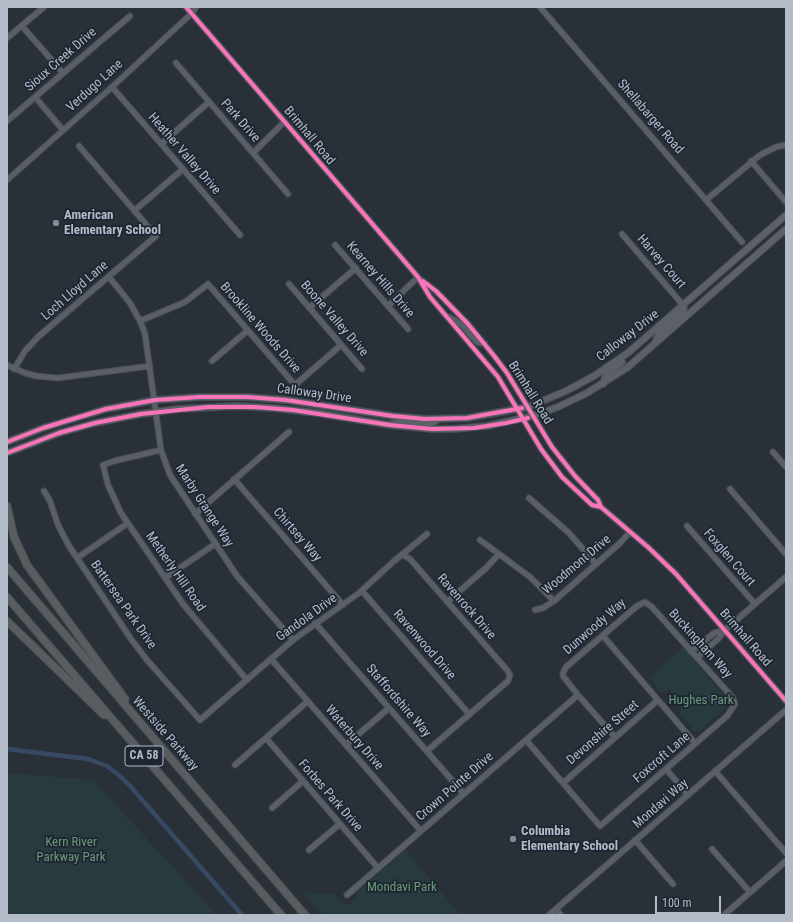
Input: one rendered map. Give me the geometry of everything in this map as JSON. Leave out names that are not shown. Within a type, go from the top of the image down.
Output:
[{"type":"highway","points":[[7,506],[14,537],[27,565],[123,696],[140,723]]},
{"type":"highway","points":[[7,560],[45,611]]},
{"type":"highway","name":"Westside Parkway","points":[[7,567],[305,915]]},
{"type":"highway","name":"CA 58","points":[[7,597],[281,915]]},
{"type":"highway","points":[[7,600],[37,630]]},
{"type":"highway","points":[[7,621],[130,739]]},
{"type":"main road","name":"Calloway Drive","points":[[7,442],[43,428],[106,409],[155,400],[200,397],[267,398],[393,416],[438,419],[479,416],[528,406],[566,391],[594,376],[634,348],[786,215]]},
{"type":"main road","name":"Calloway Drive","points":[[7,453],[77,428],[113,419],[156,412],[208,407],[255,407],[293,410],[416,428],[453,429],[490,426],[523,419],[576,399],[603,384],[628,367],[786,229]]},
{"type":"main road","points":[[654,345],[659,332],[682,312],[684,309],[683,305]]},
{"type":"main road","points":[[603,384],[606,374],[632,354],[634,348]]},
{"type":"main road","points":[[357,420],[363,416],[385,419],[393,416]]},
{"type":"main road","points":[[390,425],[398,422],[431,424],[438,419]]},
{"type":"street","points":[[7,38],[44,7]]},
{"type":"street","name":"Brimhall Road","points":[[186,7],[418,277],[430,298],[498,377],[541,449],[562,477],[592,505],[601,507]]},
{"type":"street","name":"Verdugo Lane","points":[[7,180],[112,87],[192,13],[196,7]]},
{"type":"street","name":"Shellabarger Road","points":[[540,7],[742,242]]},
{"type":"street","name":"Sioux Creek Drive","points":[[7,121],[130,16]]},
{"type":"street","points":[[22,26],[63,73]]},
{"type":"street","name":"Park Drive","points":[[176,63],[288,194]]},
{"type":"street","name":"Heather Valley Drive","points":[[112,87],[240,235]]},
{"type":"street","points":[[35,97],[63,130]]},
{"type":"street","points":[[161,144],[209,102]]},
{"type":"street","points":[[253,153],[284,122]]},
{"type":"street","points":[[706,200],[751,161],[768,150],[786,145]]},
{"type":"street","points":[[79,146],[134,211],[183,169]]},
{"type":"street","points":[[751,161],[786,202]]},
{"type":"street","name":"Loch Lloyd Lane","points":[[14,369],[19,360],[32,344],[156,236],[134,211]]},
{"type":"street","name":"Harvey Court","points":[[622,234],[683,305]]},
{"type":"street","name":"Kearney Hills Drive","points":[[335,245],[408,329]]},
{"type":"street","points":[[309,308],[356,268]]},
{"type":"street","name":"Marby Grange Way","points":[[108,277],[130,303],[140,321],[150,366],[161,450],[170,475],[237,576],[293,640]]},
{"type":"street","points":[[388,306],[418,277]]},
{"type":"street","name":"Brimhall Road","points":[[418,277],[436,291],[485,344],[507,373],[552,447],[575,476],[598,500],[601,507],[676,574],[786,701]]},
{"type":"street","name":"Brookline Woods Drive","points":[[140,321],[185,302],[208,284],[295,385],[342,345]]},
{"type":"street","name":"Boone Valley Drive","points":[[289,284],[362,369]]},
{"type":"street","points":[[445,315],[462,325],[477,342],[485,344]]},
{"type":"street","points":[[212,361],[248,330]]},
{"type":"street","points":[[7,365],[14,369],[36,376],[58,378],[150,366]]},
{"type":"street","points":[[195,514],[289,432]]},
{"type":"street","name":"Metherly Hill Road","points":[[161,450],[131,456],[103,465],[112,494],[128,523],[194,619],[247,680]]},
{"type":"street","points":[[773,452],[786,468]]},
{"type":"street","name":"Chirtsey Way","points":[[234,479],[343,605]]},
{"type":"street","points":[[730,489],[786,554]]},
{"type":"street","name":"Battersea Park Drive","points":[[44,491],[50,501],[58,525],[77,558],[139,649],[200,720]]},
{"type":"street","points":[[529,498],[569,533],[596,564]]},
{"type":"street","points":[[77,558],[128,523]]},
{"type":"street","name":"Foxglen Court","points":[[687,526],[755,604]]},
{"type":"street","name":"Woodmont Drive","points":[[535,610],[543,608],[554,601],[620,544],[630,532]]},
{"type":"street","name":"Gandola Drive","points":[[200,720],[293,640],[362,591],[394,561],[427,534]]},
{"type":"street","points":[[480,540],[530,577],[554,601]]},
{"type":"street","points":[[165,578],[215,544]]},
{"type":"street","points":[[447,602],[486,568],[499,554]]},
{"type":"street","name":"Ravenrock Drive","points":[[403,555],[410,559],[507,670],[510,676],[508,681],[469,714]]},
{"type":"street","points":[[697,658],[718,639],[725,630],[786,577]]},
{"type":"street","name":"Ravenwood Drive","points":[[362,591],[469,714]]},
{"type":"street","name":"Dunwoody Way","points":[[578,695],[563,676],[562,672],[637,606],[645,602]]},
{"type":"street","name":"Buckingham Way","points":[[645,602],[652,607],[728,692],[733,698],[735,704]]},
{"type":"street","name":"Staffordshire Way","points":[[315,623],[464,794]]},
{"type":"street","points":[[691,652],[714,634],[725,630]]},
{"type":"street","points":[[602,636],[695,743]]},
{"type":"street","name":"Waterbury Drive","points":[[271,659],[421,831]]},
{"type":"street","points":[[578,695],[615,737]]},
{"type":"street","name":"Crown Pointe Drive","points":[[347,895],[578,695]]},
{"type":"street","name":"Devonshire Street","points":[[563,783],[658,700]]},
{"type":"street","points":[[235,765],[308,701]]},
{"type":"street","name":"Foxcroft Lane","points":[[563,783],[600,826],[727,716],[735,704]]},
{"type":"street","points":[[346,745],[389,708]]},
{"type":"street","name":"Mondavi Way","points":[[550,915],[786,710]]},
{"type":"street","points":[[427,751],[469,714]]},
{"type":"street","name":"Forbes Park Drive","points":[[266,738],[378,868]]},
{"type":"street","points":[[526,740],[563,783]]},
{"type":"street","points":[[666,769],[688,795]]},
{"type":"street","points":[[715,772],[786,854]]},
{"type":"street","points":[[272,808],[303,781]]},
{"type":"street","points":[[309,850],[340,824]]},
{"type":"street","points":[[635,840],[673,884]]},
{"type":"street","points":[[712,849],[750,892]]},
{"type":"street","points":[[724,915],[786,861]]},
{"type":"street","points":[[556,909],[561,915]]},
{"type":"green space","name":"Hughes Park","points":[[683,647],[729,701],[726,708],[699,732],[694,731],[680,714],[681,702],[669,689],[668,688],[667,691],[665,690],[662,693],[649,678]]},
{"type":"green space","name":"Kern River Parkway Park","points":[[7,773],[93,780],[217,915],[7,915]]},
{"type":"green space","name":"Mondavi Park","points":[[405,850],[461,915],[322,915],[303,893],[336,894],[340,902],[350,904],[355,899],[357,892]]},
{"type":"water","points":[[711,693],[719,702],[714,706],[706,697]]},
{"type":"waterway","points":[[7,749],[88,759],[107,766],[131,787],[242,915]]},
{"type":"cycle path","points":[[186,7],[418,277],[430,297],[498,377],[541,449],[562,477],[592,505],[601,507]]},
{"type":"cycle path","points":[[423,281],[436,291],[468,324],[495,357],[507,373],[552,447],[575,476],[598,500],[601,507],[649,548],[676,574],[786,701]]},
{"type":"cycle path","points":[[7,442],[43,428],[106,409],[155,400],[200,397],[248,397],[286,400],[393,416],[425,419],[467,418],[522,408]]},
{"type":"cycle path","points":[[7,453],[59,433],[95,423],[141,414],[208,407],[255,407],[293,410],[390,425],[432,429],[474,428],[528,418]]},
{"type":"place","name":"American Elementary School","points":[[56,223]]},
{"type":"place","name":"Columbia Elementary School","points":[[513,839]]}]
